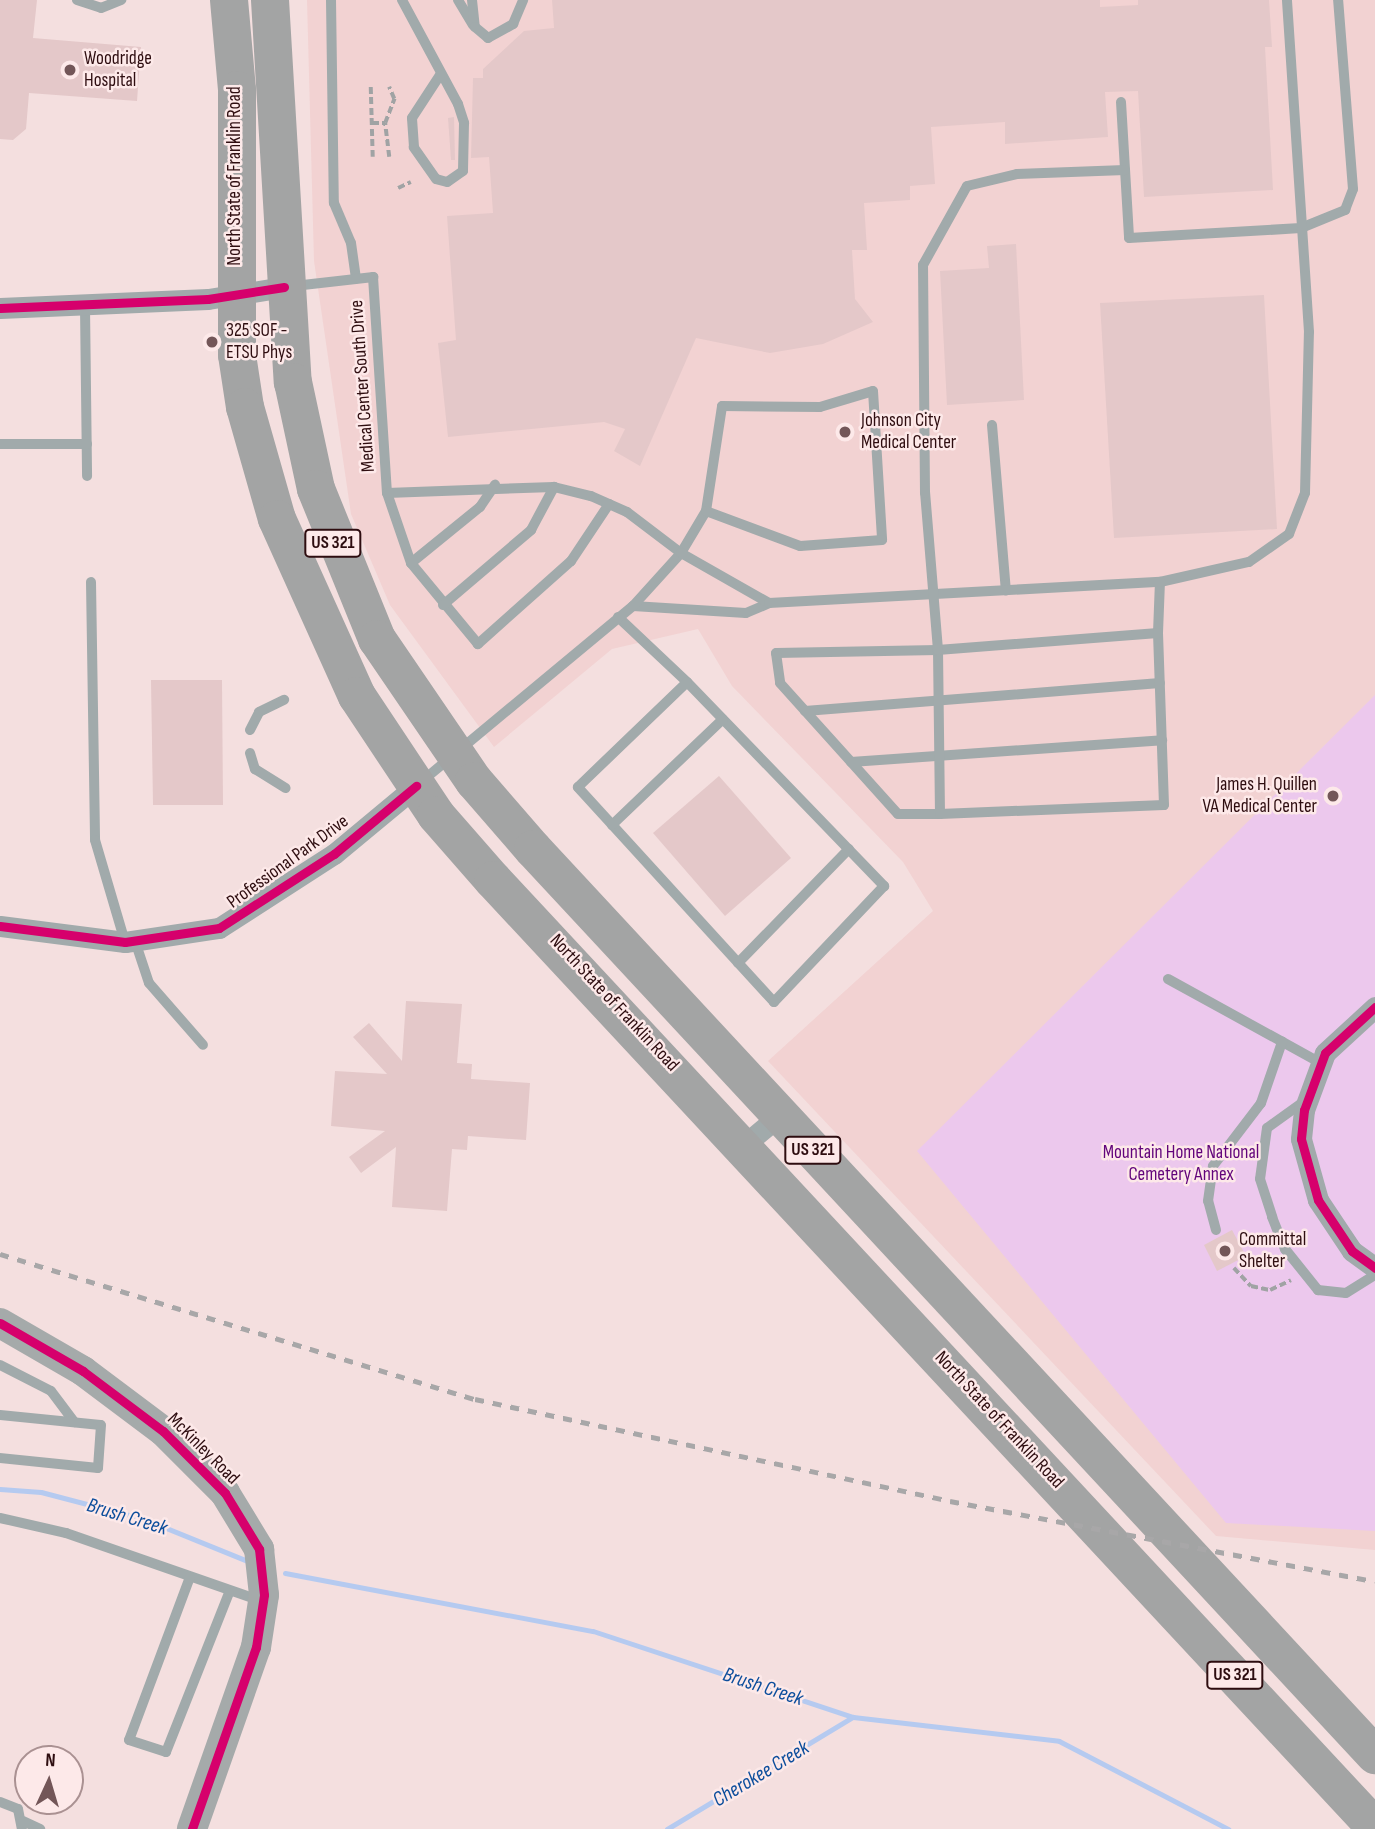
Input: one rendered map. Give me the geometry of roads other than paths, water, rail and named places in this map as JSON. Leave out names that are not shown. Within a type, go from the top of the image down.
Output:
[{"type":"highway","name":"North State of Franklin Road","points":[[229,0],[237,90],[236,295],[246,407],[277,519],[357,696],[416,786],[494,880],[1024,1446],[1336,1791],[1375,1827]]},
{"type":"highway","name":"North State of Franklin Road","points":[[270,0],[284,288],[299,418],[335,548],[377,639],[454,754],[533,849],[1375,1755]]},
{"type":"highway","points":[[1336,1791],[1348,1829]]},
{"type":"street","points":[[0,308],[85,307],[236,295],[284,288]]},
{"type":"street","name":"Professional Park Drive","points":[[0,926],[130,941],[239,921],[416,786]]},
{"type":"street","points":[[1375,1007],[1360,1015],[1321,1063],[1308,1098],[1301,1139],[1318,1200],[1352,1251],[1375,1268]]},
{"type":"street","points":[[744,1145],[780,1115]]},
{"type":"street","name":"McKinley Road","points":[[0,1322],[120,1398],[225,1493],[259,1549],[264,1602],[256,1647],[192,1829]]},
{"type":"lane","points":[[77,0],[101,8],[121,0]]},
{"type":"lane","points":[[284,288],[356,279],[351,243],[334,202],[331,0]]},
{"type":"lane","points":[[402,0],[458,104],[465,141],[463,171],[447,182],[436,178],[414,148],[412,118],[440,75]]},
{"type":"lane","points":[[458,0],[475,27],[488,38],[501,36],[523,0]]},
{"type":"lane","points":[[472,0],[475,27]]},
{"type":"lane","points":[[633,606],[746,613],[769,603],[1160,582],[1249,562],[1289,534],[1305,493],[1309,332],[1287,0]]},
{"type":"lane","points":[[1121,102],[1129,238],[1301,228],[1345,210],[1353,189],[1338,0]]},
{"type":"lane","points":[[940,814],[937,594],[925,493],[923,265],[967,186],[1017,174],[1125,170]]},
{"type":"lane","name":"Medical Center South Drive","points":[[356,279],[373,277],[387,493],[411,563],[478,645],[571,561],[609,504]]},
{"type":"lane","points":[[85,307],[87,476]]},
{"type":"lane","points":[[416,786],[633,606],[681,553],[706,511],[722,407],[820,407],[873,391],[882,540],[800,546],[706,511]]},
{"type":"lane","points":[[992,425],[1006,590]]},
{"type":"lane","points":[[0,444],[87,443]]},
{"type":"lane","points":[[387,493],[495,485],[554,487],[609,504],[681,553],[769,603]]},
{"type":"lane","points":[[411,563],[480,508],[495,485]]},
{"type":"lane","points":[[443,605],[531,530],[554,487]]},
{"type":"lane","points":[[91,582],[95,840],[130,941],[149,984],[203,1045]]},
{"type":"lane","points":[[1158,633],[938,650],[776,653],[780,683],[898,814],[1164,805],[1158,633],[1160,582]]},
{"type":"lane","points":[[618,617],[687,682],[884,886],[774,1002],[578,787],[687,682]]},
{"type":"lane","points":[[805,711],[1160,683]]},
{"type":"lane","points":[[250,730],[259,712],[284,700]]},
{"type":"lane","points":[[612,825],[723,719]]},
{"type":"lane","points":[[852,762],[1162,740]]},
{"type":"lane","points":[[250,753],[255,769],[285,788]]},
{"type":"lane","points":[[738,963],[849,849]]},
{"type":"lane","points":[[1168,979],[1321,1063]]},
{"type":"lane","points":[[1216,1230],[1208,1201],[1213,1166],[1261,1103],[1282,1042]]},
{"type":"lane","points":[[1308,1098],[1267,1128],[1261,1179],[1285,1249],[1318,1290],[1346,1293],[1375,1275]]},
{"type":"lane","points":[[0,1366],[51,1391],[74,1422]]},
{"type":"lane","points":[[0,1415],[101,1425],[98,1468],[0,1458]]},
{"type":"lane","points":[[0,1518],[66,1534],[229,1593],[264,1602]]},
{"type":"lane","points":[[190,1577],[129,1741],[162,1754],[229,1593]]},
{"type":"lane","points":[[0,1802],[18,1808],[22,1825],[40,1829]]},
{"type":"waterway","name":"Brush Creek","points":[[0,1489],[41,1492],[144,1519],[250,1562]]},
{"type":"waterway","name":"Brush Creek","points":[[285,1573],[593,1631],[853,1717],[1059,1741],[1228,1829]]},
{"type":"waterway","name":"Cherokee Creek","points":[[667,1829],[853,1717]]},
{"type":"railway","points":[[0,1254],[475,1399],[950,1501],[1375,1581]]},
{"type":"place","name":"Woodridge Hospital","points":[[70,70]]},
{"type":"place","name":"325 SOF - ETSU Phys","points":[[212,342]]},
{"type":"place","name":"Johnson City Medical Center","points":[[845,432]]},
{"type":"place","name":"James H. Quillen VA Medical Center","points":[[1333,796]]},
{"type":"place","name":"Committal Shelter","points":[[1225,1251]]},
{"type":"park label","name":"Mountain Home National Cemetery Annex","points":[[1181,1164]]}]
